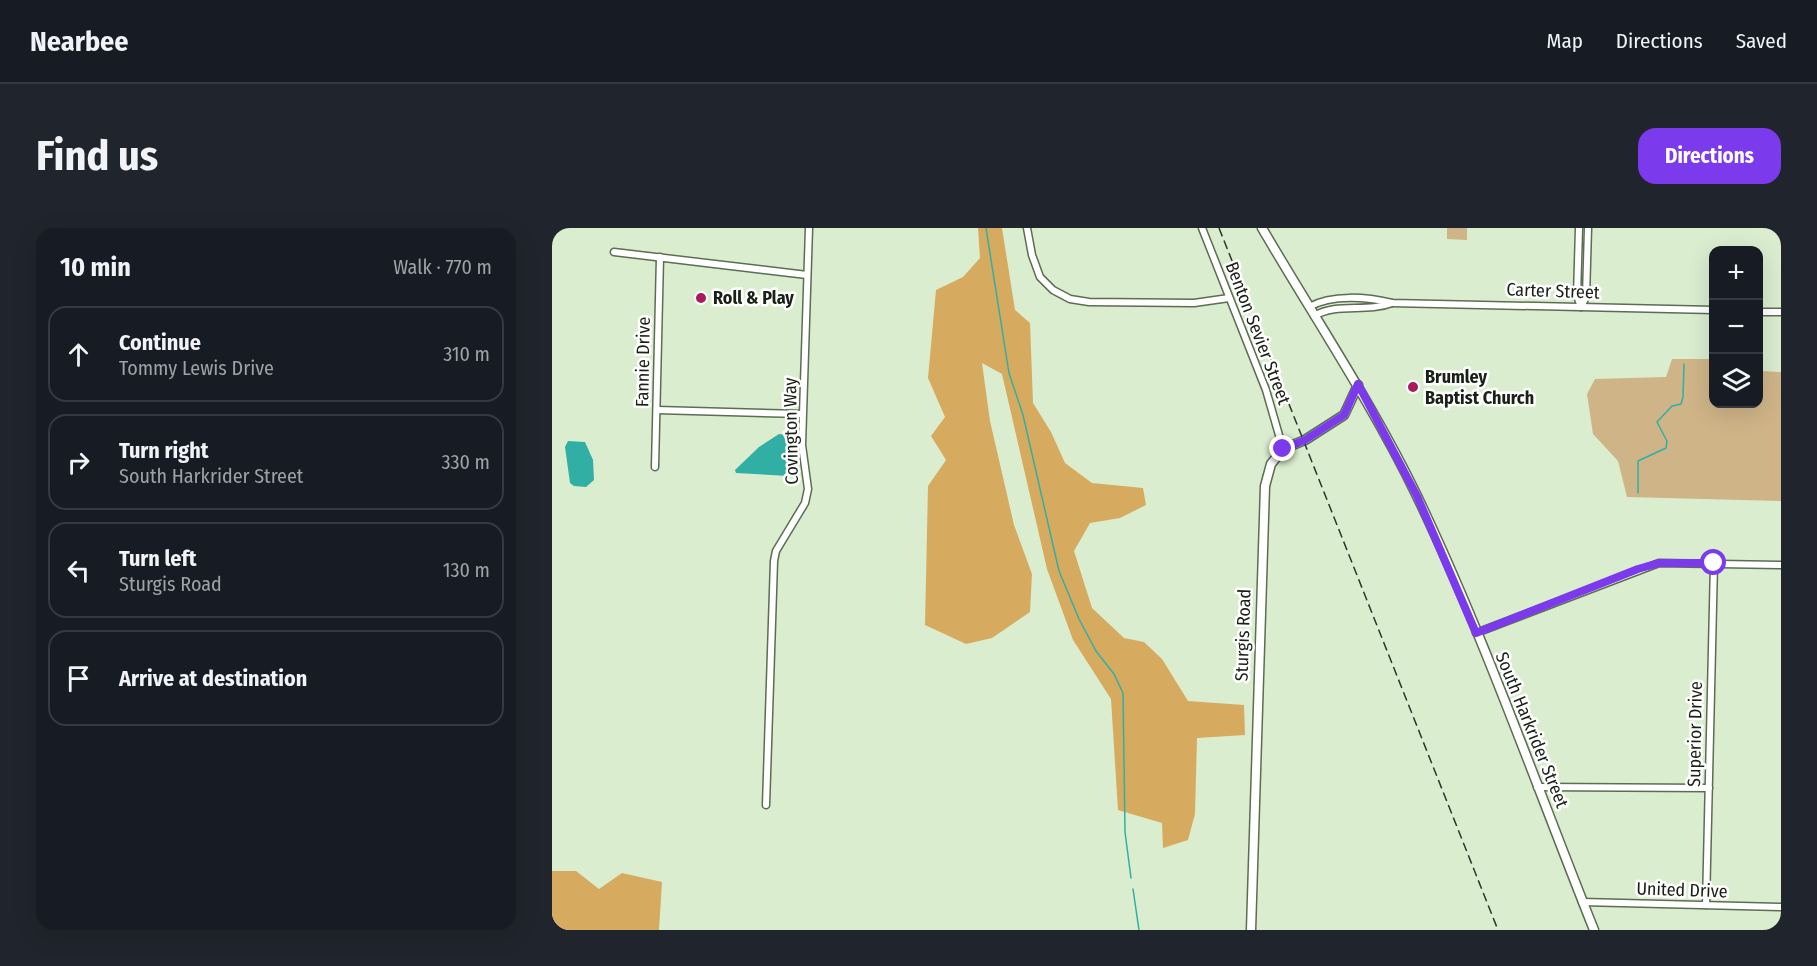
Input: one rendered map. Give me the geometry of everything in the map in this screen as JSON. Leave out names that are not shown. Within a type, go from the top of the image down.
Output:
[{"type":"main road","name":"South Harkrider Street","points":[[1262,228],[1314,316],[1358,384],[1417,496],[1476,633],[1594,930]]},
{"type":"main road","points":[[1283,449],[1305,440],[1344,415],[1358,384]]},
{"type":"main road","name":"Sturgis Road","points":[[1251,930],[1264,486],[1271,464],[1283,449]]},
{"type":"street","name":"Covington Way","points":[[766,805],[774,561],[776,551],[805,503],[808,489],[802,445],[802,414],[809,228]]},
{"type":"street","points":[[1028,228],[1034,262],[1040,277],[1053,290],[1070,299],[1089,302],[1194,303],[1228,298]]},
{"type":"street","name":"Benton Sevier Street","points":[[1202,228],[1266,390],[1283,449]]},
{"type":"street","points":[[1579,228],[1577,296],[1581,307]]},
{"type":"street","points":[[1581,307],[1586,297],[1588,228]]},
{"type":"street","points":[[614,252],[807,274]]},
{"type":"street","name":"Fannie Drive","points":[[655,467],[660,257]]},
{"type":"street","name":"Carter Street","points":[[1309,307],[1329,299],[1380,300],[1392,303],[1709,310]]},
{"type":"street","name":"Carter Street","points":[[1314,316],[1323,311],[1369,309],[1392,303]]},
{"type":"street","points":[[1763,312],[1781,312]]},
{"type":"street","points":[[657,410],[802,414]]},
{"type":"street","points":[[1476,633],[1638,569],[1659,563],[1781,565]]},
{"type":"street","name":"Superior Drive","points":[[1706,905],[1714,563]]},
{"type":"street","points":[[1537,787],[1709,788]]},
{"type":"street","name":"United Drive","points":[[1582,902],[1781,908]]},
{"type":"shaded area","points":[[978,228],[1002,228],[1015,310],[1030,323],[1033,403],[1051,432],[1065,463],[1092,483],[1143,488],[1146,505],[1120,518],[1090,523],[1074,551],[1092,608],[1124,638],[1144,642],[1162,659],[1188,701],[1244,705],[1245,735],[1197,738],[1195,814],[1188,840],[1163,848],[1162,823],[1118,810],[1111,699],[1073,640],[1047,569],[1002,374],[982,363],[990,421],[1014,525],[1032,574],[1030,612],[992,638],[966,644],[925,625],[928,486],[946,460],[931,436],[945,417],[928,378],[936,290],[963,277],[980,258]]},
{"type":"shaded area","points":[[1447,228],[1467,228],[1467,240],[1447,239]]},
{"type":"shaded area","points":[[1672,359],[1709,359],[1709,408],[1763,408],[1763,371],[1781,372],[1781,501],[1627,497],[1618,461],[1593,434],[1587,394],[1595,379],[1666,377]]},
{"type":"shaded area","points":[[552,871],[576,871],[599,889],[622,873],[662,882],[659,930],[552,930]]},
{"type":"water","points":[[779,434],[787,435],[788,476],[736,473],[735,470],[759,447]]},
{"type":"water","points":[[568,441],[585,442],[593,460],[594,480],[586,487],[574,486],[570,483],[565,447]]},
{"type":"waterway","points":[[986,228],[1009,373],[1023,415],[1059,571],[1079,619],[1096,651],[1114,674],[1123,693],[1125,832],[1131,878]]},
{"type":"waterway","points":[[1638,493],[1638,461],[1666,448],[1667,441],[1657,422],[1672,406],[1681,404],[1684,364]]},
{"type":"waterway","points":[[1133,889],[1139,930]]},
{"type":"railway","points":[[1219,228],[1498,930]]},
{"type":"place","name":"Roll & Play","points":[[701,298]]},
{"type":"place","name":"Brumley Baptist Church","points":[[1413,387]]},
{"type":"route","points":[[1283,449],[1305,440],[1344,415],[1358,384],[1417,496],[1476,633],[1638,569],[1659,563],[1714,563]]}]
